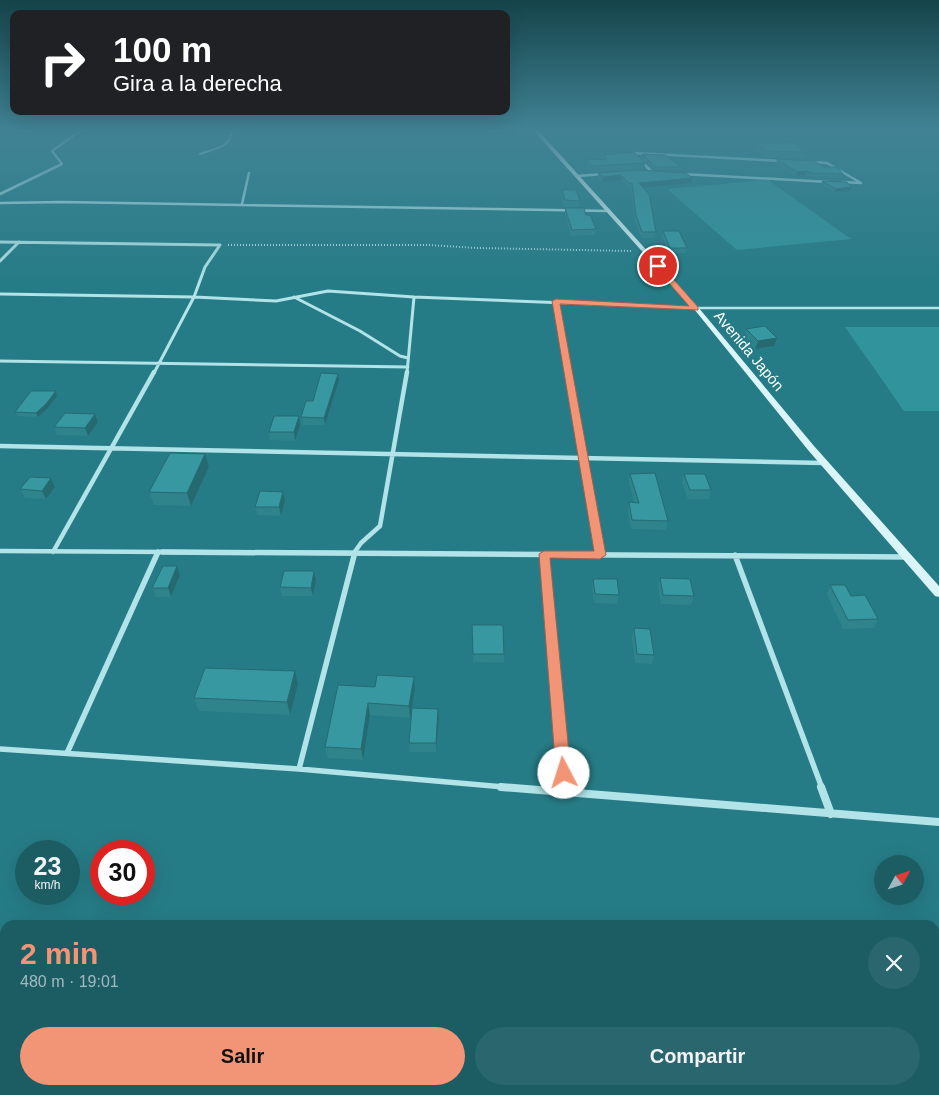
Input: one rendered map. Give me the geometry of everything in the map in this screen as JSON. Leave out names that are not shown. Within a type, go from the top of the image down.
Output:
[{"type":"street","points":[[0,194],[29,180]]},
{"type":"street","points":[[242,204],[247,180]]},
{"type":"street","name":"Avenida Japón","points":[[581,180],[696,308],[825,463],[939,593]]},
{"type":"street","points":[[793,180],[831,182]]},
{"type":"street","points":[[841,182],[861,183],[856,180]]},
{"type":"street","points":[[0,203],[242,204],[609,211]]},
{"type":"street","points":[[0,242],[220,245]]},
{"type":"street","points":[[0,261],[19,242]]},
{"type":"street","points":[[53,552],[159,364],[194,297],[200,276],[220,245]]},
{"type":"street","points":[[0,294],[194,297],[276,301],[328,291],[696,308]]},
{"type":"street","points":[[299,769],[354,553],[361,542],[380,526],[408,367],[414,296]]},
{"type":"street","points":[[294,297],[360,331],[400,356],[408,358]]},
{"type":"street","points":[[556,301],[600,555]]},
{"type":"street","points":[[0,361],[408,367]]},
{"type":"street","points":[[0,446],[825,463]]},
{"type":"street","points":[[0,551],[907,557]]},
{"type":"street","points":[[67,753],[158,552]]},
{"type":"street","points":[[544,554],[565,793]]},
{"type":"street","points":[[735,556],[831,814]]},
{"type":"street","points":[[0,749],[299,769],[565,793],[939,822]]},
{"type":"lane","points":[[696,308],[939,308]]},
{"type":"path","points":[[220,245],[428,245],[477,248],[645,251]]},
{"type":"green space","points":[[768,180],[851,239],[737,250],[667,189]]},
{"type":"green space","points":[[845,327],[939,327],[939,411],[904,411]]},
{"type":"building","points":[[626,180],[670,180],[639,183],[649,194],[656,232],[642,232],[636,215],[632,183]]},
{"type":"building","points":[[822,181],[847,182],[851,187],[836,189]]},
{"type":"building","points":[[562,190],[576,190],[580,201],[565,200]]},
{"type":"building","points":[[565,208],[584,208],[586,215],[590,215],[596,229],[572,230]]},
{"type":"building","points":[[663,231],[679,231],[687,248],[670,248]]},
{"type":"building","points":[[765,326],[777,338],[758,341],[746,329]]},
{"type":"building","points":[[321,373],[338,374],[324,418],[301,417],[306,401],[313,401]]},
{"type":"building","points":[[31,391],[56,391],[36,413],[15,412]]},
{"type":"building","points":[[65,413],[95,414],[85,428],[54,427]]},
{"type":"building","points":[[274,416],[299,416],[294,432],[269,432]]},
{"type":"building","points":[[170,453],[205,454],[187,493],[149,492]]},
{"type":"building","points":[[655,473],[668,521],[632,520],[629,502],[639,503],[630,474]]},
{"type":"building","points":[[684,474],[705,474],[711,490],[690,490]]},
{"type":"building","points":[[30,477],[51,478],[42,491],[20,489]]},
{"type":"building","points":[[260,491],[283,492],[279,507],[255,507]]},
{"type":"building","points":[[163,566],[177,566],[168,588],[152,588]]},
{"type":"building","points":[[284,571],[314,571],[311,588],[280,587]]},
{"type":"building","points":[[660,578],[690,579],[694,596],[663,595]]},
{"type":"building","points":[[593,579],[617,579],[619,595],[595,594]]},
{"type":"building","points":[[830,585],[845,585],[851,596],[865,595],[878,619],[848,620]]},
{"type":"building","points":[[472,625],[503,625],[504,654],[473,654]]},
{"type":"building","points":[[634,628],[650,629],[654,655],[637,654]]},
{"type":"building","points":[[205,668],[295,671],[287,702],[194,698]]},
{"type":"building","points":[[377,675],[414,677],[409,706],[368,703],[361,749],[325,747],[338,685],[375,687]]},
{"type":"building","points":[[412,708],[438,709],[436,743],[409,743]]},
{"type":"route","points":[[564,773],[544,554],[600,555],[556,301],[696,308],[658,266]]}]
